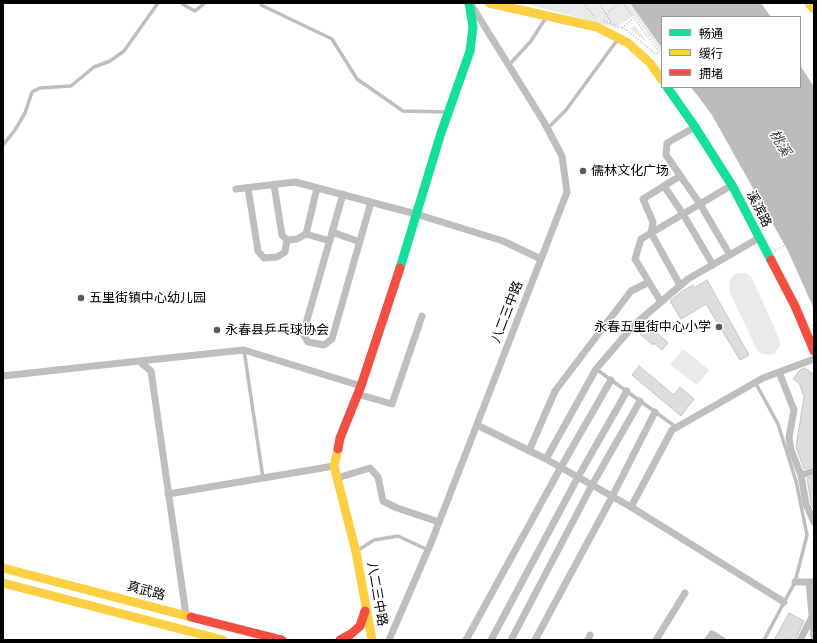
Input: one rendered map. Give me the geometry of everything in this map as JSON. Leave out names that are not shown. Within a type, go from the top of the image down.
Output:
[{"type":"main road","name":"八二三中路","points":[[372,640],[356,552],[334,466],[340,438],[359,390],[400,269],[448,112],[470,51],[473,27],[470,3]]},
{"type":"main road","points":[[489,3],[597,27],[628,43],[650,63],[661,79]]},
{"type":"main road","points":[[809,3],[814,9]]},
{"type":"main road","name":"溪滨路","points":[[668,88],[695,126],[732,185],[795,306],[814,351]]},
{"type":"main road","name":"真武路","points":[[3,568],[282,640]]},
{"type":"main road","points":[[3,583],[223,640]]},
{"type":"main road","points":[[340,640],[351,634],[360,626],[366,608]]},
{"type":"street","name":"八二三中路","points":[[389,640],[428,550],[567,192],[562,156],[509,65],[470,3]]},
{"type":"street","points":[[695,126],[667,143],[666,155],[700,204],[730,255]]},
{"type":"street","points":[[680,176],[643,199],[653,222],[651,233],[680,285]]},
{"type":"street","points":[[236,190],[295,182],[416,214],[504,241],[541,259]]},
{"type":"street","points":[[274,184],[282,235],[287,240]]},
{"type":"street","points":[[661,302],[635,259],[641,239],[732,185]]},
{"type":"street","points":[[664,186],[713,264]]},
{"type":"street","points":[[248,188],[258,251],[264,258],[277,257],[285,252],[287,240]]},
{"type":"street","points":[[287,240],[298,239],[306,234],[317,188]]},
{"type":"street","points":[[343,194],[303,334],[308,342],[324,345],[332,339],[371,202]]},
{"type":"street","points":[[332,232],[360,242]]},
{"type":"street","points":[[306,234],[330,241]]},
{"type":"street","points":[[546,460],[596,369],[634,325],[688,279],[760,238]]},
{"type":"street","points":[[529,451],[555,392],[630,291],[649,282]]},
{"type":"street","points":[[3,376],[244,350],[359,390],[392,404],[422,316]]},
{"type":"street","points":[[631,507],[672,430],[763,378],[814,359]]},
{"type":"street","points":[[139,361],[151,371],[186,615]]},
{"type":"street","points":[[779,372],[794,410],[789,437],[791,450],[801,475],[806,504],[814,522]]},
{"type":"street","points":[[466,640],[610,380]]},
{"type":"street","points":[[490,640],[578,477],[627,391]]},
{"type":"street","points":[[511,640],[592,485],[640,401]]},
{"type":"street","points":[[535,640],[612,497],[655,412]]},
{"type":"street","points":[[477,425],[578,477],[631,507],[784,602]]},
{"type":"street","points":[[168,494],[334,466]]},
{"type":"street","points":[[337,478],[370,468],[378,477],[384,501],[396,508],[439,522]]},
{"type":"street","points":[[801,475],[814,472]]},
{"type":"street","points":[[795,582],[811,582],[814,636]]},
{"type":"street","points":[[656,640],[685,593]]},
{"type":"street","points":[[800,640],[812,617]]},
{"type":"street","points":[[708,640],[712,634],[722,640]]},
{"type":"lane","points":[[3,145],[15,130],[25,113],[32,92],[40,88],[71,86],[94,67],[110,61],[124,51],[158,3]]},
{"type":"lane","points":[[182,3],[195,11],[205,3]]},
{"type":"lane","points":[[262,3],[261,5],[332,39],[357,79],[403,111],[448,112]]},
{"type":"lane","points":[[509,65],[531,41],[547,16]]},
{"type":"lane","points":[[547,129],[566,110],[619,38]]},
{"type":"lane","points":[[244,350],[263,478]]},
{"type":"lane","points":[[596,369],[677,427]]},
{"type":"lane","points":[[755,382],[778,424],[796,481],[807,535],[795,582],[764,640]]},
{"type":"lane","points":[[356,552],[374,540],[398,536],[428,550]]},
{"type":"path","points":[[584,3],[595,18],[612,23],[622,28],[640,40],[656,54],[659,52],[623,3]]},
{"type":"path","points":[[599,3],[612,23],[609,34]]},
{"type":"path","points":[[606,14],[620,3]]},
{"type":"path","points":[[622,28],[634,18]]},
{"type":"path","points":[[768,255],[814,229]]},
{"type":"shaded area","points":[[524,3],[630,3],[661,47],[661,50],[634,15],[616,28]]},
{"type":"shaded area","points":[[635,25],[648,43],[630,29]]},
{"type":"shaded area","points":[[746,273],[752,278],[779,338],[780,346],[775,353],[770,355],[762,354],[757,350],[729,291],[730,279],[735,274]]},
{"type":"shaded area","points":[[683,349],[709,370],[697,385],[670,365]]},
{"type":"water","points":[[630,3],[761,3],[770,16],[661,16],[661,47]]},
{"type":"water","name":"桃溪","points":[[801,67],[814,87],[814,309],[788,251],[712,115],[692,88],[801,88]]},
{"type":"building","points":[[707,280],[749,355],[740,360],[706,304],[681,319],[670,301],[693,285],[694,288]]},
{"type":"building","points":[[649,325],[668,343],[662,350],[654,343],[653,345],[640,334]]},
{"type":"building","points":[[639,366],[674,395],[680,387],[694,399],[681,416],[632,375]]},
{"type":"building","points":[[805,368],[814,376],[814,466],[804,469],[796,447],[804,396],[799,383],[793,379],[800,370]]},
{"type":"building","points":[[814,476],[814,508],[813,508],[807,478]]},
{"type":"building","points":[[789,613],[804,621],[795,640],[774,640]]},
{"type":"traffic: fast","points":[[400,268],[441,133],[470,51],[473,27],[469,3]]},
{"type":"traffic: fast","points":[[668,88],[693,124],[733,187],[771,260]]},
{"type":"traffic: slow","points":[[489,3],[597,27],[628,43],[650,63],[661,79]]},
{"type":"traffic: slow","points":[[809,3],[814,9]]},
{"type":"traffic: slow","points":[[338,449],[334,466],[356,552],[372,640]]},
{"type":"traffic: slow","points":[[3,568],[191,617]]},
{"type":"traffic: slow","points":[[3,583],[223,640]]},
{"type":"traffic: jam","points":[[771,260],[795,306],[814,351]]},
{"type":"traffic: jam","points":[[338,449],[340,438],[361,386],[400,268]]},
{"type":"traffic: jam","points":[[340,640],[351,634],[360,626],[365,611]]},
{"type":"traffic: jam","points":[[191,617],[282,640]]},
{"type":"place","name":"儒林文化广场","points":[[583,171]]},
{"type":"place","name":"五里街镇中心幼儿园","points":[[81,298]]},
{"type":"place","name":"永春五里街中心小学","points":[[719,327]]},
{"type":"place","name":"永春县乒乓球协会","points":[[217,330]]}]
